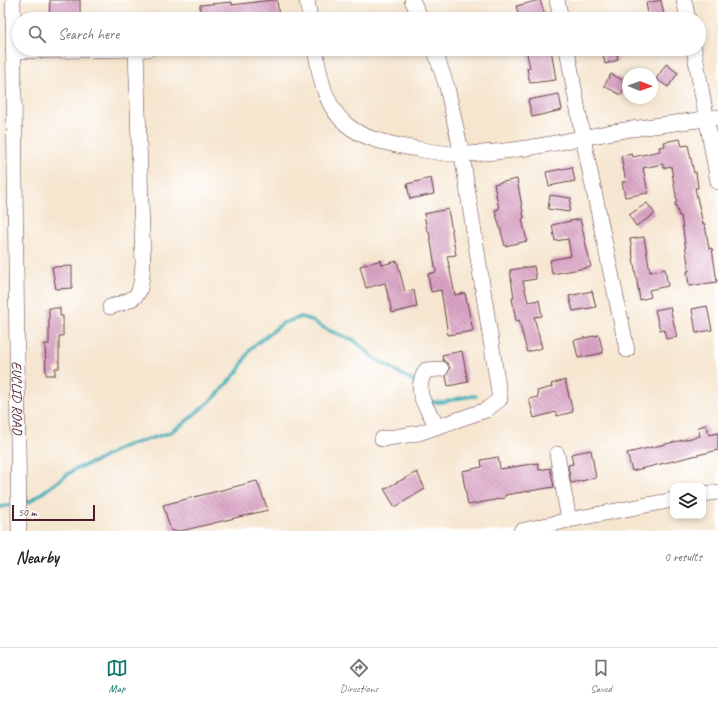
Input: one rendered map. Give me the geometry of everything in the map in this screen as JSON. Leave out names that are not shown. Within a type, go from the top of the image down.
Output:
[{"type":"street","name":"EUCLID ROAD","points":[[13,0],[13,12]]},
{"type":"street","points":[[308,0],[309,12]]},
{"type":"street","points":[[412,0],[417,12]]},
{"type":"street","points":[[557,0],[560,12]]},
{"type":"street","points":[[684,0],[687,12]]},
{"type":"street","name":"EUCLID ROAD","points":[[13,56],[19,531]]},
{"type":"street","points":[[110,307],[130,301],[139,293],[143,263],[142,56]]},
{"type":"street","points":[[316,56],[326,97],[332,109],[348,126],[364,136],[390,144],[462,154],[505,152],[712,118]]},
{"type":"street","points":[[382,439],[419,433],[486,410],[500,399],[462,154],[447,87],[436,56]]},
{"type":"street","points":[[568,56],[583,138],[627,350]]},
{"type":"street","points":[[696,56],[712,118],[718,182]]},
{"type":"street","points":[[437,426],[419,392],[421,378],[426,370],[441,369]]},
{"type":"street","points":[[556,454],[569,520]]},
{"type":"street","points":[[706,494],[718,492]]},
{"type":"street","points":[[521,531],[670,501]]},
{"type":"building","points":[[50,0],[80,0],[80,12],[49,12]]},
{"type":"building","points":[[277,0],[278,12],[200,12],[200,5],[232,2],[232,5]]},
{"type":"building","points":[[540,0],[544,12],[518,12],[516,6]]},
{"type":"building","points":[[661,0],[663,12],[648,12],[646,3]]},
{"type":"building","points":[[527,56],[552,56],[556,80],[530,83],[527,68],[530,68]]},
{"type":"building","points":[[603,56],[617,56],[618,60],[605,64]]},
{"type":"building","points":[[666,64],[678,73],[668,87],[658,80],[658,76]]},
{"type":"building","points":[[611,74],[622,80],[622,93],[621,95],[604,86]]},
{"type":"building","points":[[559,94],[562,110],[532,117],[528,100]]},
{"type":"building","points":[[680,139],[682,146],[688,145],[694,173],[696,172],[698,188],[695,188],[703,224],[705,224],[709,249],[712,248],[717,282],[689,286],[687,271],[689,271],[681,216],[679,216],[675,203],[677,202],[671,166],[663,168],[663,164],[643,168],[648,193],[625,197],[622,182],[626,182],[621,156],[632,154],[633,157],[660,151],[659,147],[665,146],[664,142]]},
{"type":"building","points":[[572,167],[575,181],[549,186],[546,172]]},
{"type":"building","points":[[431,178],[434,194],[410,199],[407,184]]},
{"type":"building","points":[[517,179],[524,218],[522,219],[527,241],[505,246],[495,210],[499,209],[494,184]]},
{"type":"building","points":[[550,195],[571,198],[569,212],[548,209]]},
{"type":"building","points":[[647,203],[655,214],[636,226],[629,215]]},
{"type":"building","points":[[448,209],[456,255],[447,256],[455,295],[465,293],[473,331],[448,335],[441,290],[431,292],[428,274],[436,272],[429,231],[427,231],[424,214]]},
{"type":"building","points":[[580,219],[591,267],[552,274],[550,260],[571,256],[568,239],[555,241],[552,225]]},
{"type":"building","points":[[644,237],[650,272],[665,269],[668,286],[649,290],[651,297],[640,300],[630,239]]},
{"type":"building","points":[[381,260],[382,265],[397,261],[405,292],[414,290],[417,307],[392,313],[385,283],[366,288],[360,266]]},
{"type":"building","points":[[72,266],[72,288],[56,289],[52,267]]},
{"type":"building","points":[[534,266],[536,279],[523,281],[528,302],[539,300],[542,316],[534,317],[542,348],[527,352],[519,320],[516,321],[512,298],[514,298],[510,270]]},
{"type":"building","points":[[592,291],[596,307],[573,311],[569,296]]},
{"type":"building","points":[[707,306],[712,330],[696,333],[692,309]]},
{"type":"building","points":[[670,307],[677,337],[666,339],[664,329],[660,330],[655,310]]},
{"type":"building","points":[[49,308],[60,308],[60,316],[63,316],[63,336],[59,336],[59,368],[55,368],[55,375],[46,375],[45,344],[49,344]]},
{"type":"building","points":[[599,335],[603,353],[578,358],[574,340]]},
{"type":"building","points":[[462,351],[468,382],[448,386],[446,376],[450,368],[443,360],[442,355]]},
{"type":"building","points":[[565,380],[573,412],[557,416],[556,412],[534,418],[529,399],[538,397],[537,391],[552,387],[551,384]]},
{"type":"building","points":[[706,425],[709,435],[718,433],[718,450],[632,471],[627,453],[700,436],[698,427]]},
{"type":"building","points":[[591,450],[596,478],[571,483],[568,465],[573,464],[571,454]]},
{"type":"building","points":[[498,457],[500,469],[538,463],[539,470],[550,468],[554,487],[505,495],[505,498],[468,505],[462,471],[482,467],[481,460]]},
{"type":"building","points":[[417,472],[425,489],[395,507],[384,489]]},
{"type":"building","points":[[257,481],[268,510],[181,531],[171,531],[163,505]]},
{"type":"waterway","points":[[28,503],[75,469],[99,460],[122,447],[169,433],[183,424],[215,397],[238,371],[251,348],[283,323],[301,317],[308,319],[330,331],[354,340],[374,358],[413,381]]},
{"type":"waterway","points":[[429,401],[440,402],[476,396]]},
{"type":"waterway","points":[[0,507],[11,505]]}]
